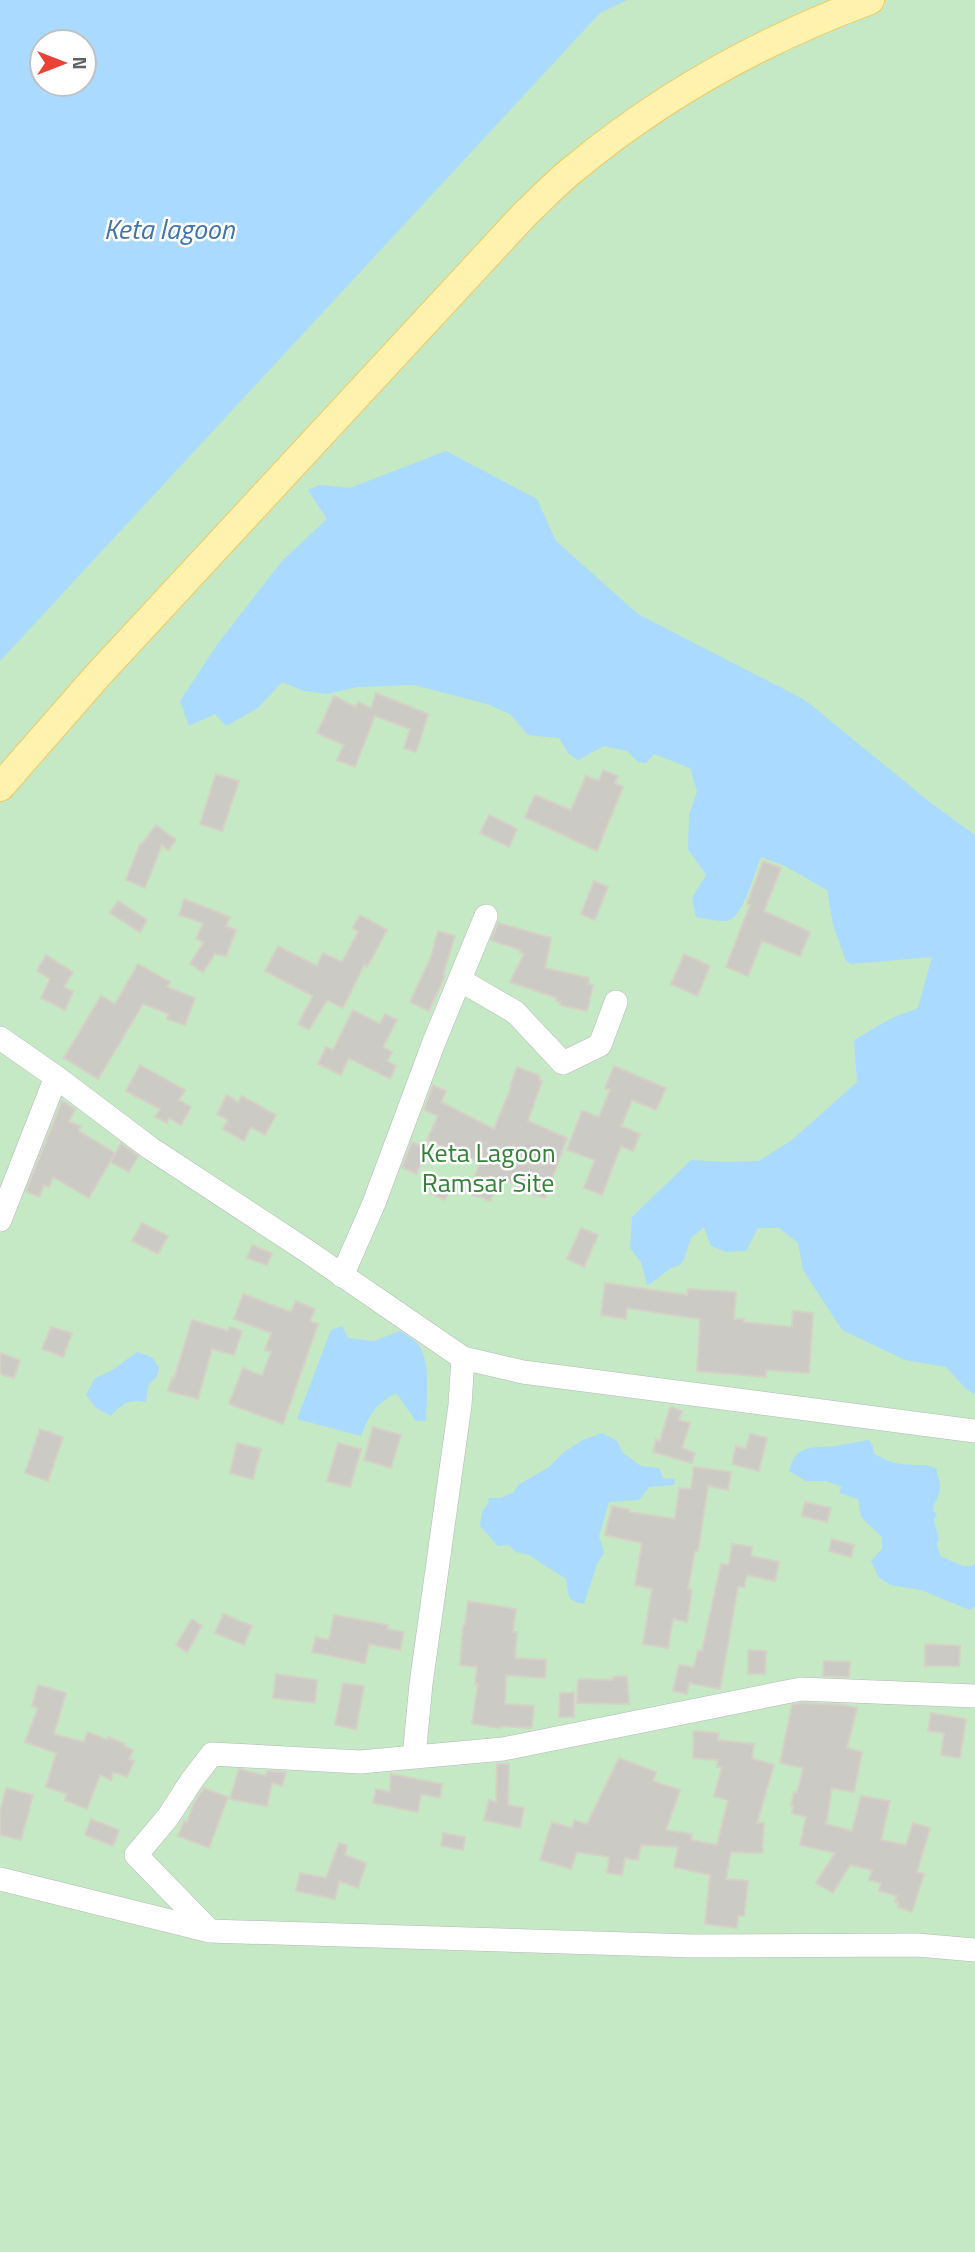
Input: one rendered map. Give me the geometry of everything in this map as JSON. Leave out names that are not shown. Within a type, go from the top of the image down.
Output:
[{"type":"main road","points":[[0,787],[98,675],[525,214],[570,172],[637,121],[711,73],[788,34],[870,0]]},
{"type":"street","points":[[342,1276],[374,1203],[486,916]]},
{"type":"street","points":[[460,980],[515,1012],[563,1063],[600,1045],[616,1002]]},
{"type":"street","points":[[0,1038],[150,1148],[463,1359],[523,1372],[975,1431]]},
{"type":"street","points":[[0,1220],[56,1077]]},
{"type":"street","points":[[414,1757],[421,1684],[460,1405],[463,1359]]},
{"type":"street","points":[[210,1931],[136,1854],[168,1817],[212,1754],[360,1762],[503,1749],[801,1689],[975,1696]]},
{"type":"street","points":[[0,1879],[210,1931],[693,1946],[917,1945],[975,1950]]},
{"type":"green space","name":"Keta Lagoon Ramsar Site","points":[[0,0],[975,0],[975,2252],[0,2252]]},
{"type":"water","name":"Keta lagoon","points":[[0,0],[627,0],[600,13],[0,661]]},
{"type":"water","points":[[446,451],[537,499],[556,541],[638,614],[805,700],[931,803],[975,835],[975,1394],[967,1390],[946,1367],[905,1360],[842,1330],[803,1270],[798,1243],[779,1228],[758,1228],[746,1251],[726,1252],[711,1246],[704,1227],[691,1238],[680,1265],[647,1285],[641,1262],[630,1248],[632,1217],[691,1160],[759,1161],[792,1140],[857,1082],[854,1040],[890,1019],[918,1008],[932,957],[851,964],[846,961],[833,925],[827,890],[785,866],[761,857],[744,902],[734,916],[721,921],[696,917],[692,898],[706,875],[688,849],[689,815],[697,791],[690,768],[654,754],[646,763],[638,762],[627,751],[604,746],[578,760],[568,753],[559,738],[528,735],[510,714],[487,704],[414,685],[357,687],[327,694],[304,691],[282,682],[258,708],[226,726],[215,714],[189,726],[180,701],[219,642],[282,561],[327,519],[308,490],[319,485],[350,488]]},
{"type":"water","points":[[342,1326],[348,1338],[374,1341],[400,1331],[418,1344],[427,1371],[426,1421],[416,1421],[396,1393],[374,1410],[361,1436],[297,1419],[331,1330]]},
{"type":"water","points":[[137,1352],[152,1357],[159,1368],[157,1376],[148,1386],[146,1402],[127,1403],[111,1416],[96,1408],[86,1395],[95,1378],[111,1371]]},
{"type":"water","points":[[602,1433],[617,1441],[623,1453],[641,1466],[659,1468],[663,1478],[675,1479],[674,1485],[649,1487],[639,1500],[609,1502],[599,1536],[604,1553],[597,1564],[584,1604],[570,1598],[565,1578],[530,1555],[516,1552],[509,1545],[498,1546],[480,1526],[488,1498],[501,1498],[514,1492],[518,1485],[549,1467],[564,1452],[583,1440]]},
{"type":"water","points":[[869,1440],[874,1454],[887,1460],[936,1468],[940,1487],[933,1511],[937,1514],[934,1520],[940,1556],[963,1566],[972,1566],[975,1563],[975,1606],[970,1610],[921,1590],[891,1585],[879,1578],[871,1561],[882,1549],[882,1537],[861,1517],[858,1499],[839,1493],[842,1487],[826,1481],[806,1481],[789,1471],[796,1456],[806,1449]]},
{"type":"building","points":[[376,693],[428,714],[416,752],[404,748],[410,729],[375,716],[355,767],[337,760],[344,745],[317,733],[334,696],[356,707],[358,702],[371,708]]},
{"type":"building","points":[[603,770],[618,776],[615,783],[623,787],[597,851],[525,817],[535,795],[571,810],[586,776],[599,781]]},
{"type":"building","points":[[216,774],[239,781],[222,831],[200,824]]},
{"type":"building","points":[[489,815],[517,829],[509,847],[480,833]]},
{"type":"building","points":[[156,825],[176,840],[168,850],[162,845],[145,888],[126,880],[140,844]]},
{"type":"building","points":[[763,861],[781,868],[764,911],[810,932],[800,956],[762,941],[748,976],[726,967],[750,905],[747,904]]},
{"type":"building","points":[[594,881],[608,887],[595,920],[581,914]]},
{"type":"building","points":[[184,899],[230,917],[226,926],[236,930],[226,956],[215,954],[203,972],[190,964],[204,942],[196,939],[203,923],[179,915]]},
{"type":"building","points":[[118,901],[147,920],[140,932],[110,913]]},
{"type":"building","points":[[360,915],[387,930],[367,967],[364,965],[343,1008],[327,1000],[309,1030],[298,1024],[313,996],[265,971],[278,946],[317,966],[323,953],[342,962],[358,932],[353,928]]},
{"type":"building","points":[[498,923],[551,938],[545,968],[589,978],[588,984],[593,985],[587,1011],[560,1005],[561,1002],[556,1001],[557,998],[510,982],[524,954],[520,953],[521,950],[491,940]]},
{"type":"building","points":[[438,931],[455,936],[443,975],[445,976],[429,1011],[410,1002],[431,957]]},
{"type":"building","points":[[684,954],[710,966],[697,996],[671,984]]},
{"type":"building","points":[[46,955],[73,972],[64,987],[73,992],[65,1010],[41,998],[50,979],[37,971]]},
{"type":"building","points":[[138,964],[170,982],[167,987],[195,998],[185,1025],[167,1019],[169,1014],[143,1004],[98,1079],[64,1058],[101,996],[115,1004]]},
{"type":"building","points":[[353,1010],[380,1024],[385,1014],[397,1020],[383,1047],[392,1052],[387,1061],[396,1066],[390,1079],[349,1058],[341,1075],[318,1064],[326,1047],[333,1050]]},
{"type":"building","points":[[140,1065],[185,1090],[179,1100],[191,1107],[181,1125],[169,1118],[167,1123],[155,1117],[160,1109],[126,1091]]},
{"type":"building","points":[[614,1066],[666,1088],[656,1110],[632,1100],[621,1126],[640,1134],[633,1151],[621,1146],[602,1195],[584,1188],[595,1160],[567,1150],[582,1111],[599,1117],[610,1090],[605,1088]]},
{"type":"building","points":[[517,1067],[540,1076],[539,1080],[542,1081],[528,1121],[567,1138],[545,1198],[499,1177],[490,1201],[469,1193],[480,1162],[427,1140],[438,1116],[424,1110],[433,1085],[446,1091],[441,1102],[494,1129]]},
{"type":"building","points":[[227,1095],[238,1102],[242,1096],[276,1115],[265,1135],[251,1127],[244,1141],[223,1129],[228,1120],[217,1114]]},
{"type":"building","points":[[62,1101],[75,1109],[69,1122],[81,1126],[79,1131],[115,1153],[89,1198],[53,1177],[49,1187],[44,1185],[39,1197],[26,1191]]},
{"type":"building","points":[[412,1142],[427,1149],[416,1174],[402,1167]]},
{"type":"building","points":[[121,1143],[138,1156],[129,1172],[111,1162]]},
{"type":"building","points":[[438,1181],[451,1187],[445,1200],[432,1194]]},
{"type":"building","points":[[142,1223],[168,1236],[158,1254],[132,1241]]},
{"type":"building","points":[[581,1228],[598,1235],[584,1267],[567,1259]]},
{"type":"building","points":[[252,1245],[272,1253],[267,1265],[247,1258]]},
{"type":"building","points":[[605,1283],[687,1295],[688,1289],[736,1292],[734,1319],[744,1319],[744,1322],[792,1327],[793,1311],[813,1313],[809,1373],[766,1370],[766,1377],[697,1371],[700,1319],[627,1308],[626,1319],[601,1315]]},
{"type":"building","points":[[243,1294],[291,1312],[296,1301],[315,1309],[310,1321],[318,1324],[283,1424],[229,1404],[243,1368],[262,1376],[271,1352],[265,1350],[271,1333],[234,1319]]},
{"type":"building","points":[[192,1320],[228,1331],[229,1327],[242,1331],[234,1355],[212,1349],[198,1399],[168,1391]]},
{"type":"building","points":[[51,1327],[72,1333],[63,1357],[42,1349]]},
{"type":"building","points":[[0,1353],[20,1360],[14,1378],[0,1374]]},
{"type":"building","points":[[670,1407],[682,1411],[679,1420],[690,1423],[682,1448],[695,1453],[692,1463],[653,1452],[656,1439],[660,1441]]},
{"type":"building","points":[[373,1427],[401,1435],[391,1468],[364,1460]]},
{"type":"building","points":[[40,1429],[63,1437],[48,1481],[25,1473]]},
{"type":"building","points":[[750,1434],[767,1438],[759,1471],[732,1464],[736,1446],[746,1449]]},
{"type":"building","points":[[237,1443],[261,1449],[253,1479],[230,1473]]},
{"type":"building","points":[[338,1443],[361,1449],[350,1487],[327,1481]]},
{"type":"building","points":[[694,1467],[731,1472],[728,1490],[708,1486],[698,1551],[695,1551],[688,1589],[692,1590],[687,1622],[673,1619],[668,1648],[643,1644],[652,1589],[635,1585],[642,1543],[605,1535],[612,1506],[630,1510],[629,1512],[675,1519],[679,1488],[691,1489]]},
{"type":"building","points":[[805,1502],[831,1508],[827,1522],[802,1516]]},
{"type":"building","points":[[832,1539],[854,1545],[851,1557],[829,1551]]},
{"type":"building","points":[[732,1544],[752,1547],[751,1556],[779,1562],[775,1581],[747,1575],[744,1587],[738,1587],[720,1689],[689,1683],[687,1694],[673,1691],[679,1665],[694,1667],[698,1650],[702,1651],[721,1564],[729,1565]]},
{"type":"building","points":[[468,1601],[516,1609],[513,1632],[517,1632],[515,1658],[546,1660],[545,1678],[506,1675],[505,1704],[534,1706],[532,1728],[500,1728],[472,1724],[478,1684],[475,1684],[477,1667],[460,1665]]},
{"type":"building","points":[[223,1614],[252,1626],[244,1645],[215,1633]]},
{"type":"building","points":[[334,1615],[388,1625],[387,1629],[404,1632],[400,1650],[369,1644],[365,1663],[312,1652],[316,1637],[329,1640]]},
{"type":"building","points":[[192,1619],[202,1626],[187,1652],[176,1645]]},
{"type":"building","points":[[925,1644],[960,1646],[959,1666],[925,1666]]},
{"type":"building","points":[[748,1650],[766,1651],[765,1674],[748,1674]]},
{"type":"building","points":[[824,1661],[850,1662],[849,1677],[823,1676]]},
{"type":"building","points":[[276,1674],[317,1680],[315,1703],[273,1698]]},
{"type":"building","points":[[627,1676],[629,1704],[577,1703],[578,1679],[613,1680],[613,1677]]},
{"type":"building","points":[[343,1683],[364,1686],[356,1729],[335,1725]]},
{"type":"building","points":[[38,1685],[66,1693],[54,1734],[84,1742],[88,1732],[107,1740],[108,1737],[133,1750],[129,1759],[134,1761],[127,1777],[113,1772],[111,1780],[100,1775],[87,1809],[65,1800],[67,1794],[46,1787],[56,1753],[25,1742],[38,1708],[32,1706]]},
{"type":"building","points":[[560,1693],[574,1693],[574,1717],[559,1717]]},
{"type":"building","points":[[802,1703],[857,1708],[847,1748],[862,1752],[854,1792],[832,1788],[826,1824],[852,1831],[861,1796],[890,1801],[881,1840],[906,1845],[913,1823],[930,1828],[917,1872],[924,1874],[912,1912],[898,1907],[899,1903],[895,1902],[897,1896],[879,1891],[881,1883],[869,1880],[872,1870],[850,1865],[833,1893],[816,1883],[835,1853],[800,1845],[806,1817],[792,1813],[791,1805],[803,1768],[780,1763],[792,1705]]},
{"type":"building","points":[[931,1713],[966,1719],[960,1758],[941,1755],[944,1733],[928,1731]]},
{"type":"building","points":[[694,1731],[719,1733],[718,1740],[754,1744],[752,1758],[774,1765],[757,1823],[764,1823],[762,1853],[731,1852],[726,1879],[748,1881],[744,1916],[738,1916],[737,1928],[705,1924],[710,1875],[674,1867],[678,1847],[641,1845],[638,1860],[625,1858],[622,1875],[607,1873],[609,1857],[577,1852],[571,1869],[540,1860],[552,1822],[572,1828],[574,1820],[587,1824],[619,1758],[656,1772],[653,1781],[680,1790],[666,1830],[692,1834],[691,1840],[717,1845],[728,1800],[714,1796],[722,1767],[717,1767],[718,1760],[693,1758]]},
{"type":"building","points":[[497,1764],[509,1764],[508,1805],[524,1808],[520,1828],[484,1820],[489,1800],[496,1802]]},
{"type":"building","points":[[239,1769],[266,1776],[267,1771],[286,1772],[282,1786],[272,1783],[267,1806],[230,1799]]},
{"type":"building","points":[[391,1774],[442,1784],[440,1798],[421,1794],[418,1812],[373,1803],[376,1789],[390,1792]]},
{"type":"building","points":[[6,1788],[33,1795],[21,1840],[0,1835],[0,1812]]},
{"type":"building","points":[[204,1788],[228,1797],[209,1848],[178,1836]]},
{"type":"building","points":[[91,1819],[119,1830],[113,1846],[85,1835]]},
{"type":"building","points":[[443,1833],[465,1837],[463,1850],[441,1846]]},
{"type":"building","points":[[339,1843],[347,1845],[345,1855],[366,1863],[358,1888],[339,1881],[335,1899],[296,1891],[300,1873],[326,1878]]}]
